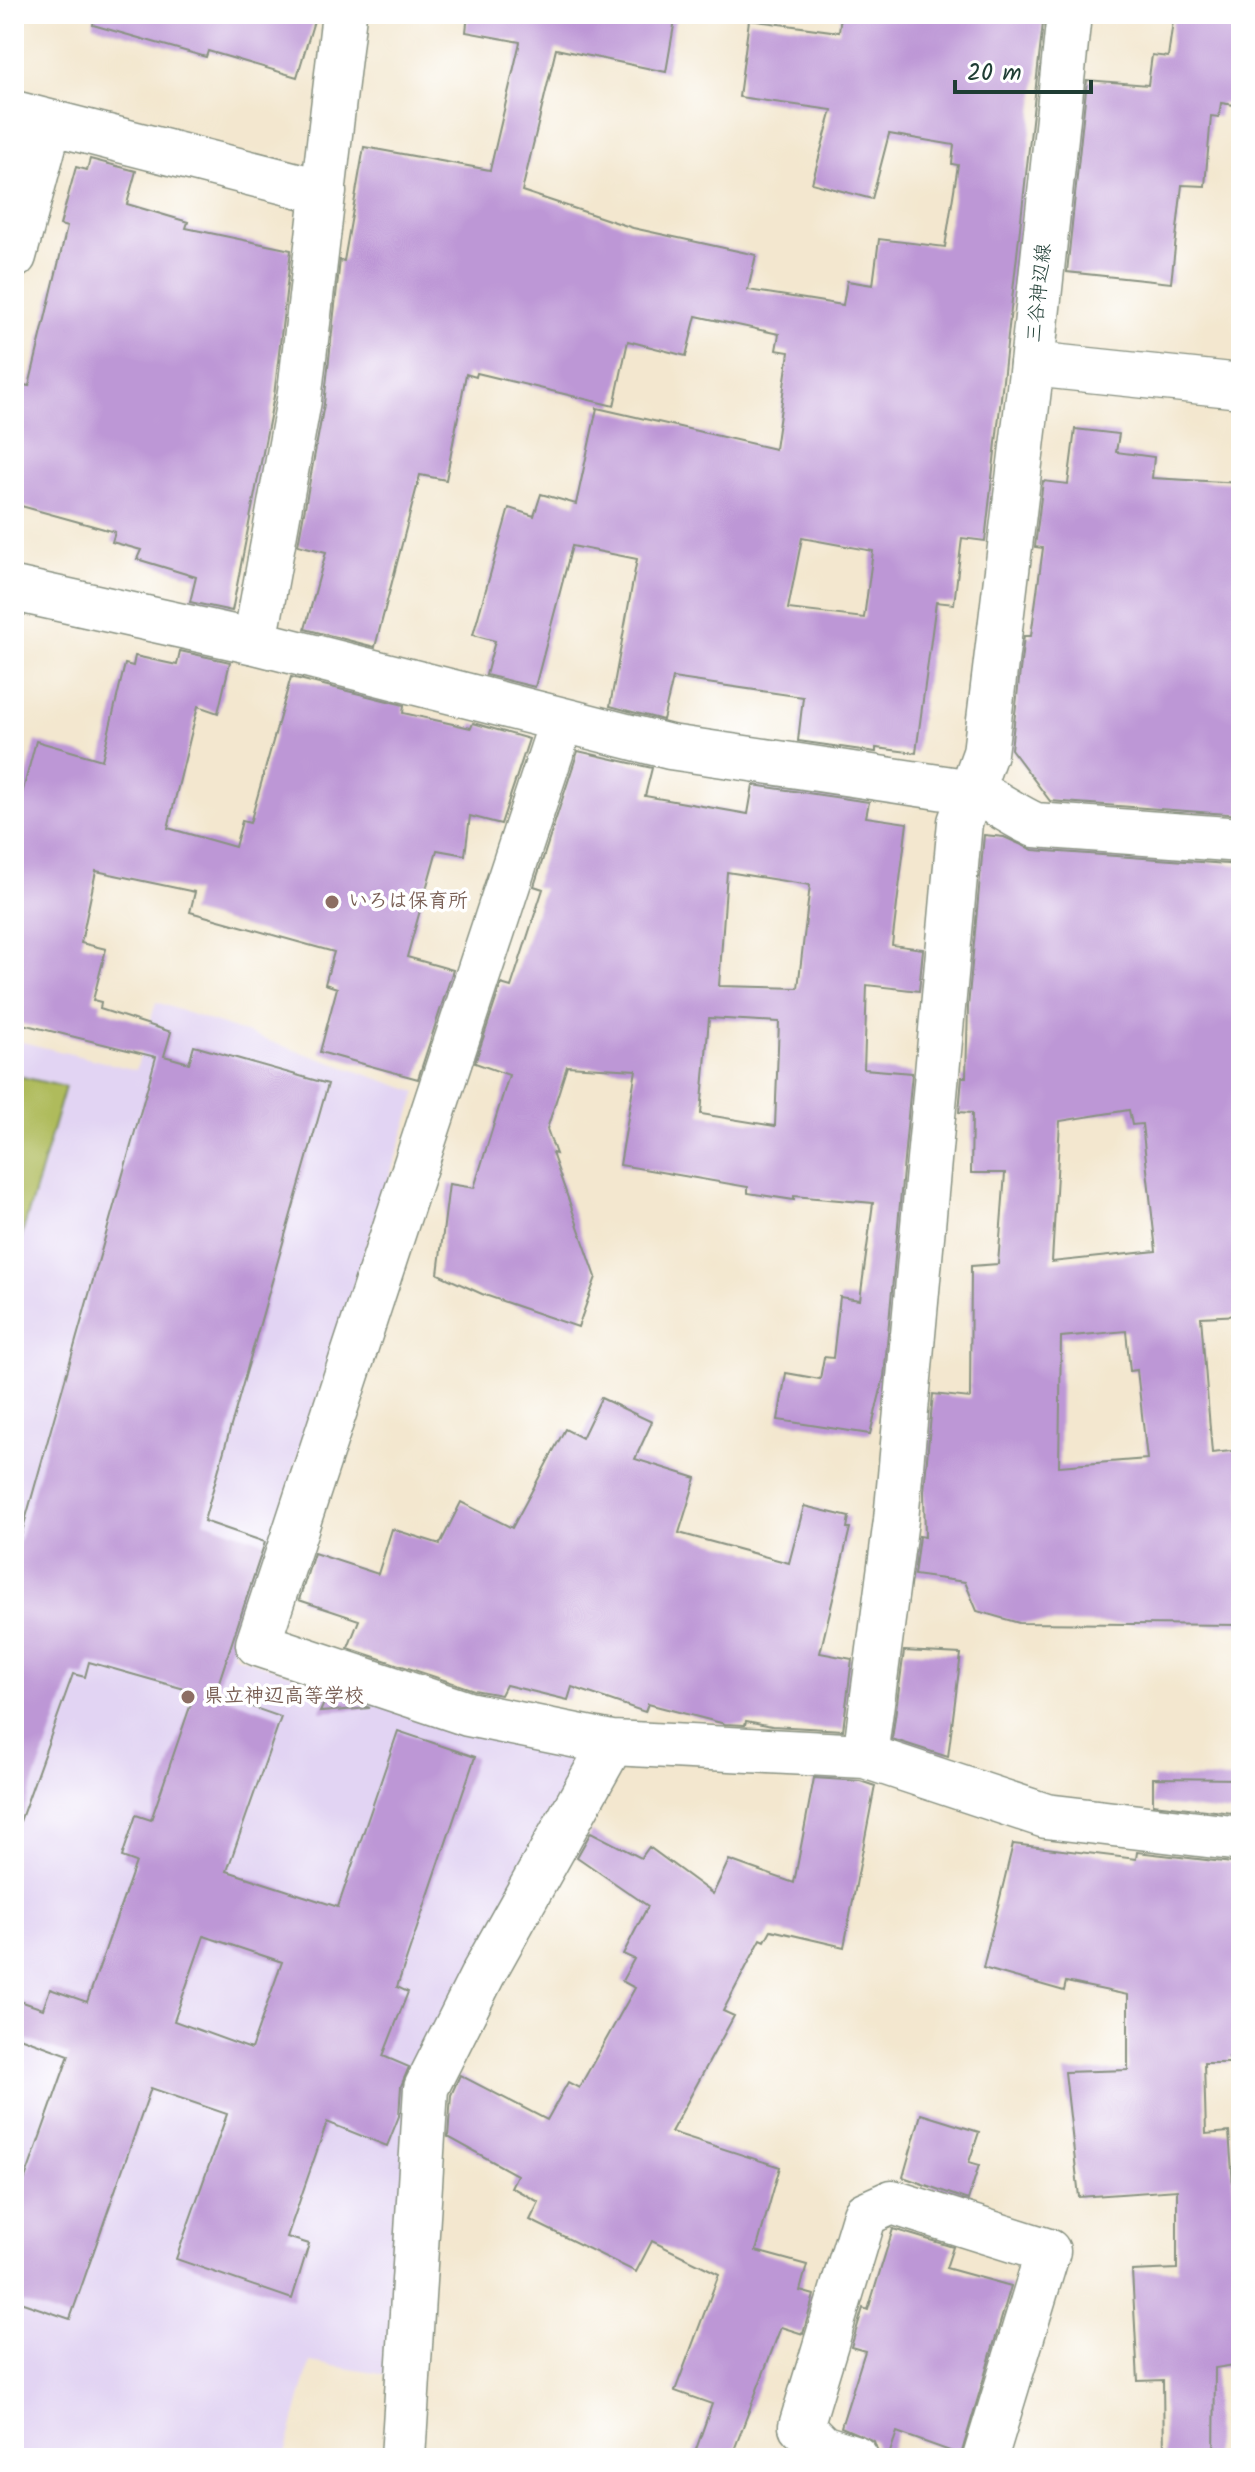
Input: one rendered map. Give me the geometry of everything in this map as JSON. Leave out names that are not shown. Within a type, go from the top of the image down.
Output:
[{"type":"street","points":[[255,642],[299,400],[344,14]]},
{"type":"street","name":"三谷神辺線","points":[[1069,14],[1032,364],[1241,386]]},
{"type":"street","points":[[14,256],[32,118],[324,192]]},
{"type":"street","points":[[865,1756],[896,1520],[960,822],[985,753],[1032,364]]},
{"type":"street","points":[[14,589],[255,642],[670,747],[972,792],[993,799],[1015,816],[1035,825],[1241,840]]},
{"type":"street","points":[[562,720],[258,1644],[468,1714],[612,1743],[865,1756],[1046,1816],[1241,1839]]},
{"type":"street","points":[[403,2458],[426,2088],[483,1974],[612,1743]]},
{"type":"street","points":[[856,2458],[822,2447],[801,2426],[865,2214],[892,2202],[1048,2251],[985,2458]]},
{"type":"shaded area","name":"県立神辺高等学校","points":[[156,1002],[417,1092],[233,1655],[492,1739],[561,1743],[576,1766],[446,2021],[398,2377],[310,2362],[284,2458],[14,2458],[14,1040],[136,1070]]},
{"type":"green space","points":[[14,1075],[65,1087],[14,1262]]},
{"type":"building","points":[[95,14],[316,14],[297,77],[208,51],[206,57],[93,25]]},
{"type":"building","points":[[468,14],[676,14],[666,72],[556,49],[522,191],[633,228],[756,255],[748,290],[843,305],[847,281],[873,285],[879,239],[945,247],[958,165],[952,164],[954,145],[889,134],[872,199],[812,183],[832,110],[739,97],[749,20],[839,32],[841,14],[1044,14],[985,541],[962,538],[954,604],[936,602],[916,753],[876,748],[876,752],[798,741],[803,697],[673,678],[663,720],[610,706],[637,559],[572,546],[535,687],[486,675],[495,641],[473,635],[509,508],[534,516],[541,494],[576,504],[597,408],[775,449],[789,352],[776,350],[779,334],[696,316],[686,356],[628,341],[614,406],[477,373],[476,377],[466,374],[446,480],[420,475],[375,647],[305,629],[326,552],[298,545],[324,404],[340,260],[344,261],[364,147],[490,170],[520,42],[466,32]],"holes":[[[802,538],[873,551],[864,618],[788,609]]]},
{"type":"building","points":[[1174,14],[1241,14],[1241,106],[1221,103],[1219,117],[1211,116],[1205,186],[1182,185],[1171,283],[1067,272],[1087,80],[1148,85],[1152,55],[1168,57]]},
{"type":"building","points":[[90,159],[136,171],[127,204],[188,222],[186,228],[291,250],[274,396],[232,611],[190,602],[196,577],[137,559],[141,550],[112,542],[115,532],[14,504],[14,383],[29,386],[67,227],[60,225],[76,167],[87,170]]},
{"type":"building","points":[[1075,429],[1119,434],[1116,452],[1154,457],[1152,478],[1241,483],[1241,815],[1050,801],[1011,749],[1024,636],[1031,636],[1043,548],[1035,547],[1043,481],[1068,484]]},
{"type":"building","points":[[180,651],[230,662],[218,713],[198,706],[168,828],[235,847],[242,821],[250,823],[291,677],[404,705],[403,713],[471,728],[473,723],[529,739],[501,824],[470,816],[465,855],[437,850],[407,957],[453,970],[418,1079],[320,1052],[337,988],[325,984],[334,952],[190,912],[195,892],[96,871],[81,943],[106,949],[93,1000],[101,1002],[100,1009],[171,1032],[164,1056],[189,1063],[194,1046],[328,1084],[204,1521],[265,1542],[215,1694],[281,1717],[227,1871],[338,1907],[398,1731],[475,1757],[397,1987],[408,1992],[383,2056],[409,2067],[401,2086],[399,2116],[387,2146],[327,2122],[287,2237],[309,2244],[292,2299],[176,2259],[227,2114],[151,2088],[70,2319],[14,2300],[14,2210],[69,2055],[14,2035],[14,1999],[43,2009],[50,1989],[87,2002],[136,1862],[122,1857],[136,1815],[151,1820],[195,1692],[89,1662],[85,1677],[73,1674],[19,1824],[14,1823],[14,1560],[156,1057],[14,1022],[14,824],[36,741],[102,760],[125,664],[133,666],[135,656],[177,665]],"holes":[[[204,1936],[282,1962],[251,2049],[174,2021]]]},
{"type":"building","points":[[578,751],[652,768],[645,796],[748,814],[753,785],[869,802],[866,817],[907,823],[892,945],[923,949],[919,991],[867,985],[864,1069],[912,1073],[884,1377],[870,1434],[778,1420],[786,1373],[820,1379],[824,1357],[833,1358],[840,1297],[860,1300],[873,1203],[794,1196],[794,1200],[748,1193],[748,1187],[620,1165],[636,1070],[567,1066],[547,1129],[556,1154],[552,1153],[596,1277],[578,1327],[482,1294],[438,1274],[449,1184],[474,1188],[509,1075],[475,1063],[501,984],[511,987],[543,889],[534,886]],"holes":[[[727,872],[810,885],[798,988],[719,986]],[[709,1018],[779,1022],[775,1126],[701,1114]]]},
{"type":"building","points":[[984,835],[1004,837],[1033,850],[1241,865],[1241,1315],[1201,1317],[1212,1453],[1241,1450],[1241,1625],[1019,1623],[977,1611],[965,1582],[914,1575],[919,1536],[925,1537],[924,1491],[933,1394],[970,1398],[971,1266],[998,1264],[1005,1173],[971,1173],[972,1113],[959,1112],[962,1077],[966,1077],[968,1007]],"holes":[[[1129,1110],[1132,1125],[1142,1124],[1156,1251],[1052,1262],[1060,1121]],[[1126,1331],[1130,1371],[1137,1370],[1147,1459],[1059,1466],[1061,1337]]]},
{"type":"building","points":[[601,1398],[652,1422],[635,1459],[696,1478],[679,1533],[789,1563],[804,1506],[849,1517],[847,1528],[850,1528],[820,1653],[852,1659],[843,1730],[772,1726],[746,1721],[745,1725],[725,1724],[648,1704],[645,1712],[572,1687],[568,1700],[506,1685],[501,1695],[474,1690],[348,1648],[359,1620],[299,1600],[314,1553],[378,1574],[392,1529],[440,1544],[461,1502],[512,1528],[565,1429],[582,1438]]},
{"type":"building","points":[[904,1651],[961,1654],[948,1757],[892,1739]]},
{"type":"building","points":[[328,1694],[370,1708],[320,1712]]},
{"type":"building","points":[[814,1778],[860,1781],[875,1786],[844,1947],[771,1930],[765,1941],[761,1939],[723,2011],[734,2016],[671,2132],[780,2167],[756,2251],[807,2265],[800,2291],[814,2295],[803,2334],[781,2327],[731,2458],[693,2458],[712,2404],[675,2391],[719,2274],[652,2241],[636,2272],[530,2220],[539,2202],[511,2187],[517,2175],[448,2137],[451,2095],[460,2075],[547,2120],[568,2082],[579,2088],[635,1988],[622,1981],[634,1959],[623,1954],[648,1906],[577,1857],[591,1832],[641,1858],[649,1847],[713,1894],[729,1860],[794,1883]]},
{"type":"building","points":[[1153,1778],[1241,1779],[1241,1814],[1153,1804]]},
{"type":"building","points":[[1013,1844],[1136,1859],[1137,1852],[1241,1864],[1241,2057],[1229,2057],[1230,2063],[1204,2063],[1206,2134],[1229,2132],[1234,2199],[1241,2199],[1241,2364],[1215,2368],[1214,2458],[1164,2458],[1163,2380],[1138,2381],[1132,2271],[1177,2269],[1177,2190],[1079,2197],[1065,2072],[1128,2070],[1128,1995],[1066,1982],[1064,1991],[983,1968]]},
{"type":"building","points":[[921,2114],[979,2132],[969,2162],[979,2165],[968,2200],[903,2177]]},
{"type":"building","points":[[893,2229],[953,2247],[946,2268],[1011,2286],[961,2455],[897,2432],[888,2458],[880,2458],[874,2441],[841,2427],[865,2351],[851,2347],[863,2308],[868,2310]]},
{"type":"place","name":"いろは保育所","points":[[332,902]]},
{"type":"place","name":"県立神辺高等学校","points":[[188,1697]]}]
